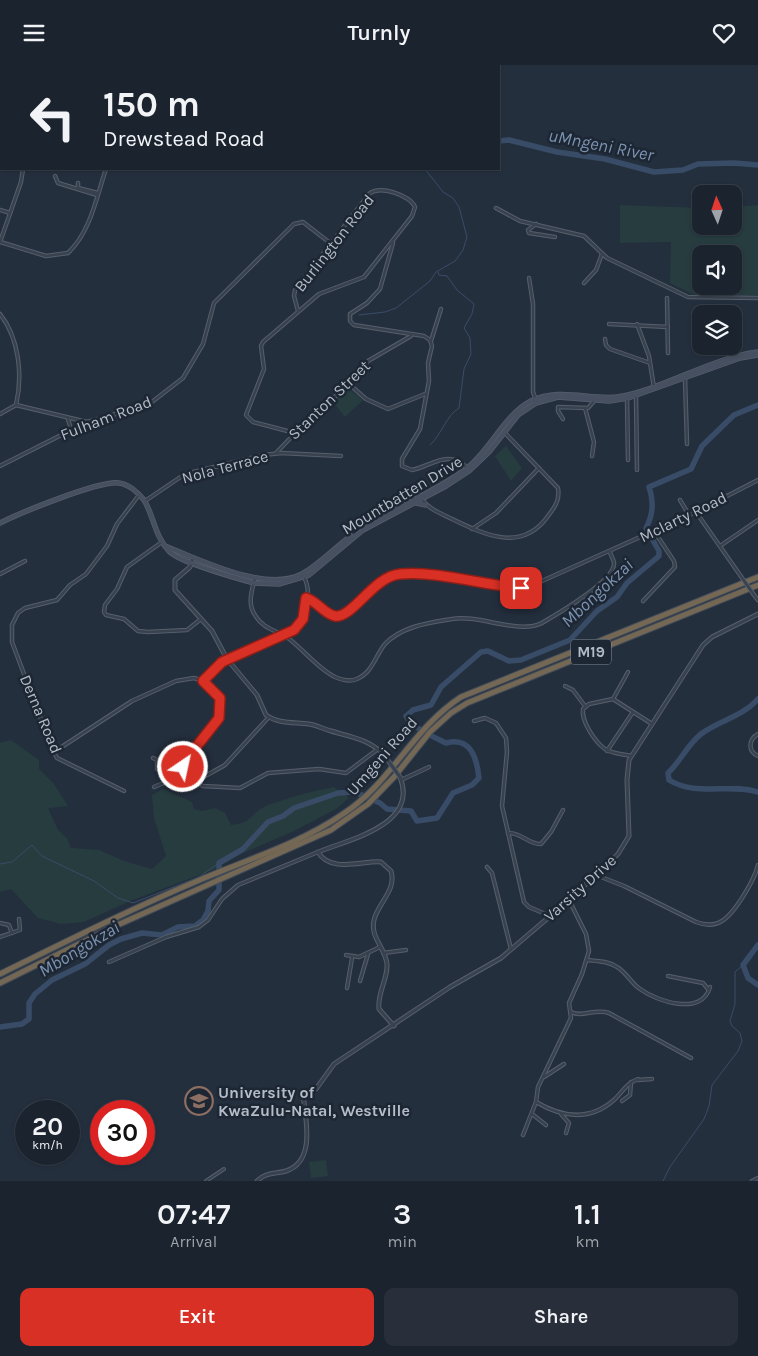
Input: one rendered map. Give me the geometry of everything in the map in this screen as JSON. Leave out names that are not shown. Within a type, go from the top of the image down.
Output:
[{"type":"highway","name":"Umgeni Road","points":[[0,974],[113,917],[272,851],[326,825],[361,801],[373,790],[422,729],[446,707],[476,690],[758,575]]},
{"type":"highway","name":"Umgeni Road","points":[[0,983],[112,927],[320,836],[368,804],[429,733],[458,708],[480,696],[758,585]]},
{"type":"main road","name":"Mountbatten Drive","points":[[303,575],[356,532],[421,498],[468,469],[518,415],[536,401],[554,394],[618,397],[758,353]]},
{"type":"main road","name":"Mountbatten Drive","points":[[536,401],[558,397],[594,400],[627,398],[654,387]]},
{"type":"main road","points":[[0,523],[38,507],[107,484],[121,483],[139,495],[144,501],[163,544]]},
{"type":"main road","name":"Mountbatten Drive","points":[[163,544],[173,555],[254,581],[279,582],[303,575],[321,566],[356,534],[416,503],[421,498]]},
{"type":"main road","points":[[416,503],[426,505]]},
{"type":"street","points":[[23,170],[21,182],[0,242],[46,257],[68,253],[84,232],[98,194],[104,170]]},
{"type":"street","points":[[55,176],[58,183],[98,194]]},
{"type":"street","points":[[78,183],[78,187],[98,194]]},
{"type":"street","name":"Burlington Road","points":[[298,311],[294,296],[295,290],[372,191],[397,194],[410,200],[415,207],[412,216],[394,241]]},
{"type":"street","points":[[496,208],[520,221],[537,223],[584,236],[602,254],[691,298],[758,298]]},
{"type":"street","points":[[0,210],[10,213]]},
{"type":"street","name":"Fulham Road","points":[[0,466],[87,422],[148,405],[183,378],[202,344],[214,303],[294,224],[303,222],[331,244]]},
{"type":"street","points":[[537,223],[529,228],[529,233],[555,237]]},
{"type":"street","points":[[295,433],[252,422],[246,415],[264,369],[261,345],[298,311],[325,291],[364,277],[394,241]]},
{"type":"street","points":[[394,241],[380,289],[367,303],[350,314],[350,321],[354,325],[412,336],[424,336],[431,341]]},
{"type":"street","points":[[584,283],[596,269],[602,254]]},
{"type":"street","points":[[530,278],[533,304],[534,391],[536,401]]},
{"type":"street","points":[[668,299],[668,353]]},
{"type":"street","points":[[441,309],[431,341],[432,348],[428,363],[428,381],[420,429],[402,459],[402,466],[408,470],[416,469],[441,459],[458,462],[468,469]]},
{"type":"street","points":[[0,314],[10,328],[16,347],[16,405]]},
{"type":"street","points":[[609,324],[668,327]]},
{"type":"street","points":[[637,324],[650,363],[654,387]]},
{"type":"street","name":"Stanton Street","points":[[276,453],[349,383],[368,361],[412,336]]},
{"type":"street","points":[[605,339],[606,345],[610,349],[650,363]]},
{"type":"street","points":[[685,376],[687,444]]},
{"type":"street","points":[[349,383],[366,399],[388,409],[426,395]]},
{"type":"street","points":[[636,395],[637,470]]},
{"type":"street","points":[[627,398],[628,460]]},
{"type":"street","points":[[563,419],[558,411],[560,406],[585,408],[591,406],[594,400]]},
{"type":"street","points":[[0,414],[16,405],[87,422]]},
{"type":"street","points":[[585,408],[594,442],[592,456]]},
{"type":"street","points":[[67,417],[71,429]]},
{"type":"street","points":[[421,498],[426,505],[472,529],[504,538],[526,535],[539,527],[556,504],[559,494],[557,487],[503,431]]},
{"type":"street","name":"Nola Terrace","points":[[144,501],[185,474],[276,453],[341,457]]},
{"type":"street","points":[[472,529],[496,513],[539,468]]},
{"type":"street","name":"Mclarty Road","points":[[306,598],[332,615],[339,616],[351,610],[372,588],[398,574],[462,578],[499,586],[521,588],[610,552],[690,515],[758,480]]},
{"type":"street","name":"Derna Road","points":[[124,791],[61,761],[54,752],[11,637],[13,621],[20,611],[28,607],[57,600],[70,585],[86,574],[107,546],[117,524],[139,495]]},
{"type":"street","points":[[680,500],[690,515]]},
{"type":"street","points":[[696,512],[758,600]]},
{"type":"street","points":[[720,546],[758,520]]},
{"type":"street","points":[[643,601],[675,567],[652,532]]},
{"type":"street","points":[[163,544],[127,567],[117,589],[105,605],[104,613],[124,619],[138,631],[148,632],[187,630],[201,619]]},
{"type":"street","points":[[254,581],[250,600],[255,617],[268,629],[283,636],[304,650],[330,674],[345,681],[355,680],[370,669],[385,645],[407,629],[457,618],[531,627],[542,623],[600,584],[614,564],[610,552]]},
{"type":"street","points":[[193,560],[175,580],[174,588],[212,631],[227,659],[255,692],[269,717]]},
{"type":"street","points":[[0,574],[24,561]]},
{"type":"street","points":[[203,681],[227,659],[294,630],[302,621],[306,598],[307,586],[303,575]]},
{"type":"street","name":"Varsity Drive","points":[[258,1181],[268,1174],[293,1168],[302,1157],[306,1141],[304,1093],[316,1089],[334,1064],[394,1026],[450,987],[491,965],[569,900],[618,853],[629,836],[627,773],[631,756],[707,641],[758,614]]},
{"type":"street","points":[[613,699],[628,672]]},
{"type":"street","points":[[54,752],[111,713],[143,695],[183,679],[194,678],[203,681],[220,698],[220,714],[183,766],[157,769],[157,760],[153,758]]},
{"type":"street","points":[[564,686],[573,691],[585,706]]},
{"type":"street","points":[[631,756],[607,751],[601,746],[584,721],[582,712],[585,706],[613,699],[652,724]]},
{"type":"street","points":[[607,751],[633,711]]},
{"type":"street","points":[[109,962],[166,937],[199,927],[208,920],[222,899],[238,885],[384,825],[399,809],[403,793],[400,778],[378,749],[353,735],[330,731],[311,724],[269,717]]},
{"type":"street","points":[[197,783],[200,779],[229,762],[269,717]]},
{"type":"street","points":[[474,721],[485,718],[496,723],[506,738],[507,752],[502,801],[525,904],[550,916]]},
{"type":"street","points":[[758,734],[752,738],[750,745],[752,752],[758,756]]},
{"type":"street","points":[[183,766],[190,780],[197,783],[208,786],[226,785],[240,788],[266,773],[319,769],[346,773],[378,749]]},
{"type":"street","points":[[400,778],[429,767]]},
{"type":"street","points":[[154,787],[185,773]]},
{"type":"street","points":[[508,833],[516,833],[534,844],[541,844],[552,833],[563,810]]},
{"type":"street","points":[[318,852],[323,858],[340,864],[355,866],[377,861],[385,863],[390,869],[392,884],[377,912],[373,926],[374,936],[387,966],[379,1009],[394,1026]]},
{"type":"street","points":[[596,875],[624,886],[696,922],[713,924],[723,921],[729,914],[752,883],[758,865]]},
{"type":"street","points":[[487,867],[492,873],[511,949]]},
{"type":"street","points":[[523,1135],[536,1103],[536,1095],[570,1020],[569,1003],[579,984],[587,959],[589,943],[569,900]]},
{"type":"street","points":[[0,937],[21,928],[20,919]]},
{"type":"street","points":[[0,923],[9,925],[12,933]]},
{"type":"street","points":[[346,955],[352,958],[380,947]]},
{"type":"street","points":[[383,953],[406,950]]},
{"type":"street","points":[[360,981],[368,953]]},
{"type":"street","points":[[347,988],[352,958]]},
{"type":"street","points":[[587,959],[616,966],[639,988],[658,998],[694,1004],[703,1000],[710,987]]},
{"type":"street","points":[[668,976],[703,983],[709,991]]},
{"type":"street","points":[[571,1013],[579,1014],[596,1010],[609,1013],[691,1058]]},
{"type":"street","points":[[543,1078],[564,1064]]},
{"type":"street","points":[[536,1103],[560,1113],[578,1116],[587,1115],[607,1105],[631,1082],[652,1079]]},
{"type":"street","points":[[622,1101],[630,1095],[631,1082]]},
{"type":"street","points":[[560,1113],[569,1123],[566,1133]]},
{"type":"street","points":[[532,1114],[546,1125]]},
{"type":"street","points":[[206,1181],[224,1169]]},
{"type":"street","points":[[752,1181],[758,1178]]},
{"type":"green space","points":[[620,205],[692,208],[692,235],[742,235],[742,206],[758,205],[758,295],[742,295],[742,245],[692,245],[692,294],[670,283],[671,242],[620,243]]},
{"type":"green space","points":[[349,389],[363,400],[345,417],[333,402]]},
{"type":"green space","points":[[506,446],[522,468],[511,481],[495,456]]},
{"type":"green space","points":[[11,740],[39,760],[39,769],[54,784],[68,806],[48,808],[58,830],[67,838],[71,848],[99,850],[124,861],[152,869],[166,856],[154,818],[152,795],[163,789],[192,802],[194,809],[202,811],[215,808],[225,813],[231,825],[243,823],[268,805],[318,790],[334,787],[349,798],[336,809],[292,832],[243,853],[213,870],[130,901],[84,922],[61,924],[38,918],[11,889],[0,892],[0,743]]},
{"type":"green space","points":[[326,1160],[328,1176],[311,1178],[309,1162]]},
{"type":"waterway","name":"uMngeni River","points":[[500,141],[509,140],[557,152],[605,159],[654,172],[683,170],[698,164],[734,163],[758,165]]},
{"type":"waterway","points":[[359,315],[385,312],[396,308],[430,281],[436,272],[455,261],[463,250],[467,237],[459,207],[453,198],[443,192],[426,170]]},
{"type":"waterway","points":[[430,445],[459,408],[464,369],[471,354],[470,338],[464,328],[472,314],[474,304],[457,290],[447,276],[439,275],[438,272]]},
{"type":"waterway","name":"Mbongokzai","points":[[0,1027],[22,1024],[29,1019],[29,1003],[35,994],[52,980],[85,964],[109,945],[121,939],[142,933],[162,935],[178,927],[195,926],[203,920],[208,911],[209,901],[219,890],[219,863],[243,849],[268,822],[283,816],[294,808],[338,793],[355,792],[380,803],[387,809],[411,811],[417,821],[437,818],[453,793],[472,785],[479,778],[477,764],[467,746],[455,742],[446,743],[418,728],[406,716],[413,710],[431,705],[441,687],[481,652],[488,651],[509,661],[521,660],[570,640],[597,611],[617,597],[627,583],[659,556],[659,551],[646,528],[652,508],[652,497],[649,487],[691,469],[702,446],[734,415],[758,405]]},
{"type":"waterway","points":[[758,699],[745,710],[701,734],[668,773],[669,780],[691,788],[736,789],[758,792]]},
{"type":"waterway","points":[[0,864],[12,862],[32,845],[42,856],[94,881],[118,898],[133,903],[199,877],[219,863]]},
{"type":"waterway","points":[[758,945],[743,965],[748,978],[758,985]]},
{"type":"waterway","points":[[663,1181],[670,1167],[704,1119],[709,1106],[712,1085],[738,1051],[742,1041],[740,1033],[732,1026],[730,1021],[735,1004],[735,972],[743,965]]},
{"type":"place","name":"University of KwaZulu-Natal, Westville","points":[[199,1101]]},
{"type":"route","points":[[183,767],[185,761],[217,722],[220,714],[220,698],[203,681],[222,662],[283,636],[298,627],[303,619],[306,598],[332,615],[339,616],[351,610],[372,588],[398,574],[462,578],[499,586],[521,588]]}]
